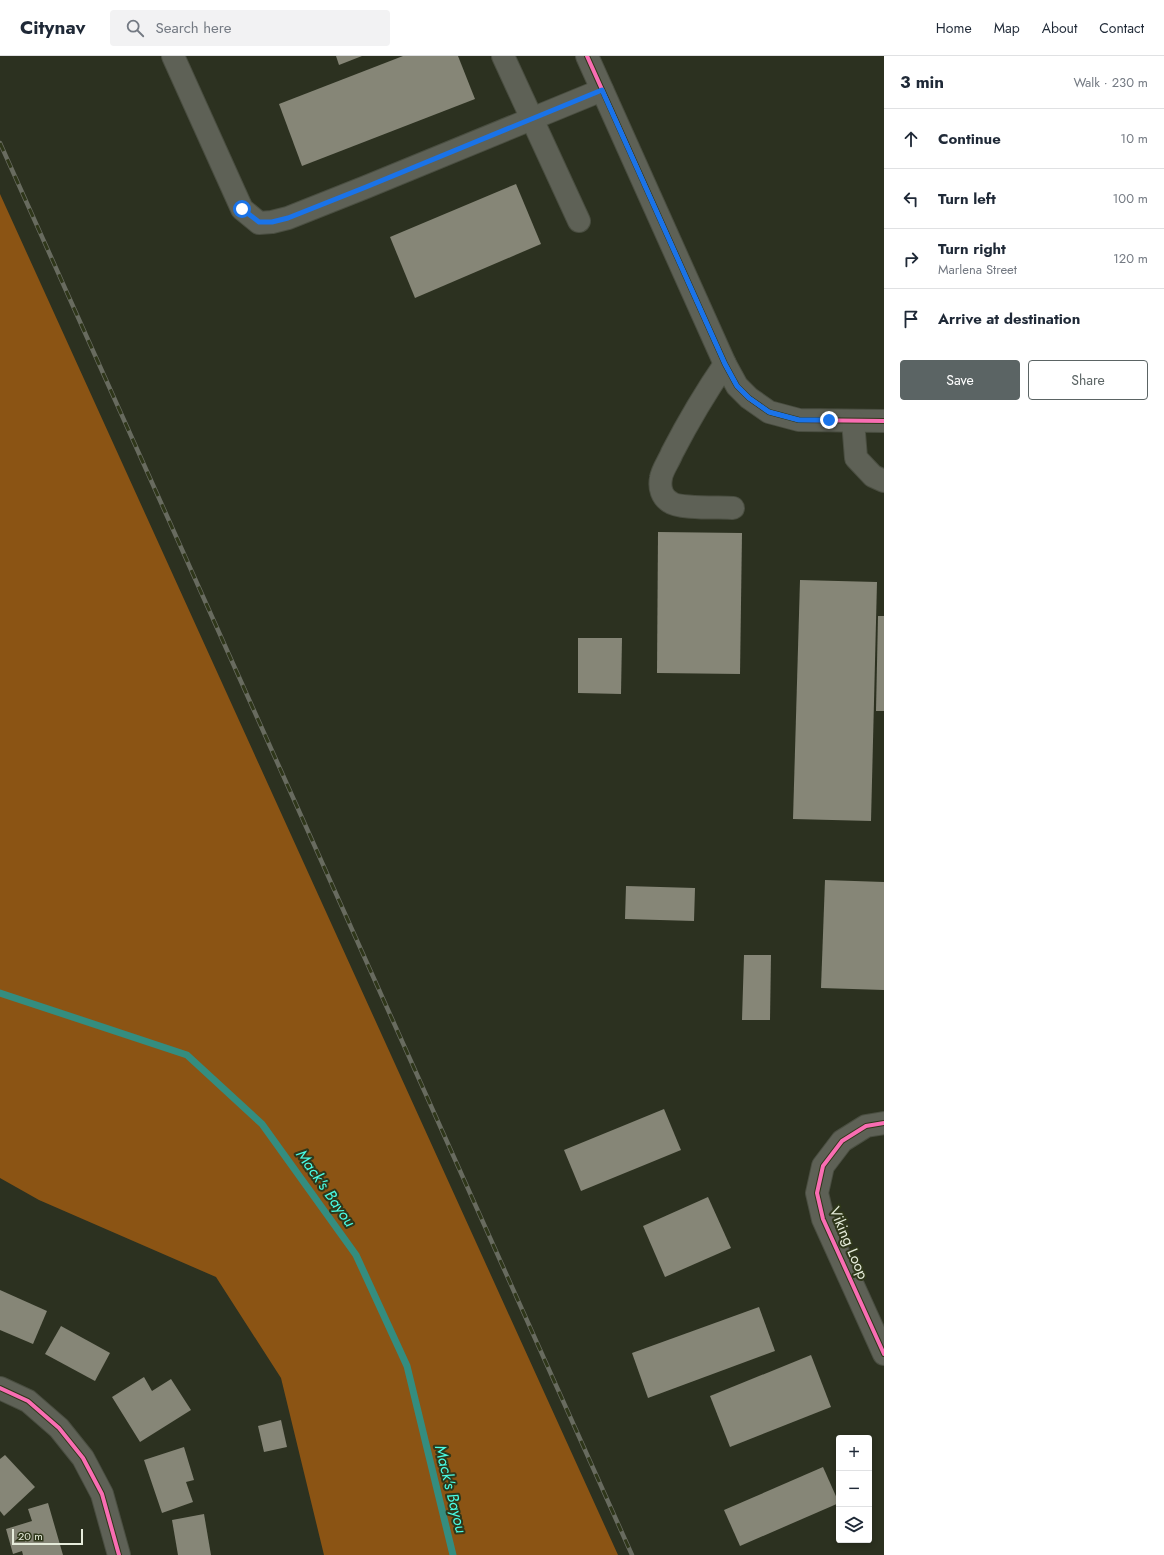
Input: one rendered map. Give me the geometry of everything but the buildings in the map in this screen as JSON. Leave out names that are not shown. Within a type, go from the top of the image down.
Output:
[{"type":"street","points":[[173,56],[242,209],[259,222],[272,222],[288,218],[602,90]]},
{"type":"street","points":[[503,56],[579,221]]},
{"type":"street","points":[[587,56],[725,364],[737,386],[749,398],[769,412],[799,420],[884,421]]},
{"type":"street","points":[[725,364],[707,390],[687,424],[661,476],[660,487],[664,498],[672,504],[681,506],[733,508]]},
{"type":"street","points":[[853,421],[856,458],[873,476],[884,481]]},
{"type":"street","name":"Viking Loop","points":[[884,1123],[866,1126],[842,1140],[823,1166],[817,1193],[823,1219],[884,1354]]},
{"type":"street","points":[[0,1388],[28,1401],[59,1428],[83,1458],[102,1494],[119,1555]]},
{"type":"shaded area","points":[[0,194],[618,1555],[324,1555],[281,1378],[216,1277],[39,1200],[0,1178]]},
{"type":"waterway","name":"Mack's Bayou","points":[[0,993],[187,1055],[262,1124],[356,1255],[407,1366],[453,1555]]},
{"type":"railway","points":[[0,143],[632,1555]]},
{"type":"cycle path","points":[[587,56],[725,364],[737,386],[749,398],[769,412],[799,420],[884,421]]},
{"type":"cycle path","points":[[884,1123],[866,1126],[842,1141],[823,1166],[817,1193],[823,1219],[884,1354]]},
{"type":"cycle path","points":[[0,1388],[28,1401],[59,1428],[83,1458],[102,1494],[119,1555]]},
{"type":"route","points":[[242,209],[259,222],[272,222],[288,218],[602,90],[725,364],[737,386],[749,398],[769,412],[799,420],[829,420]]}]
